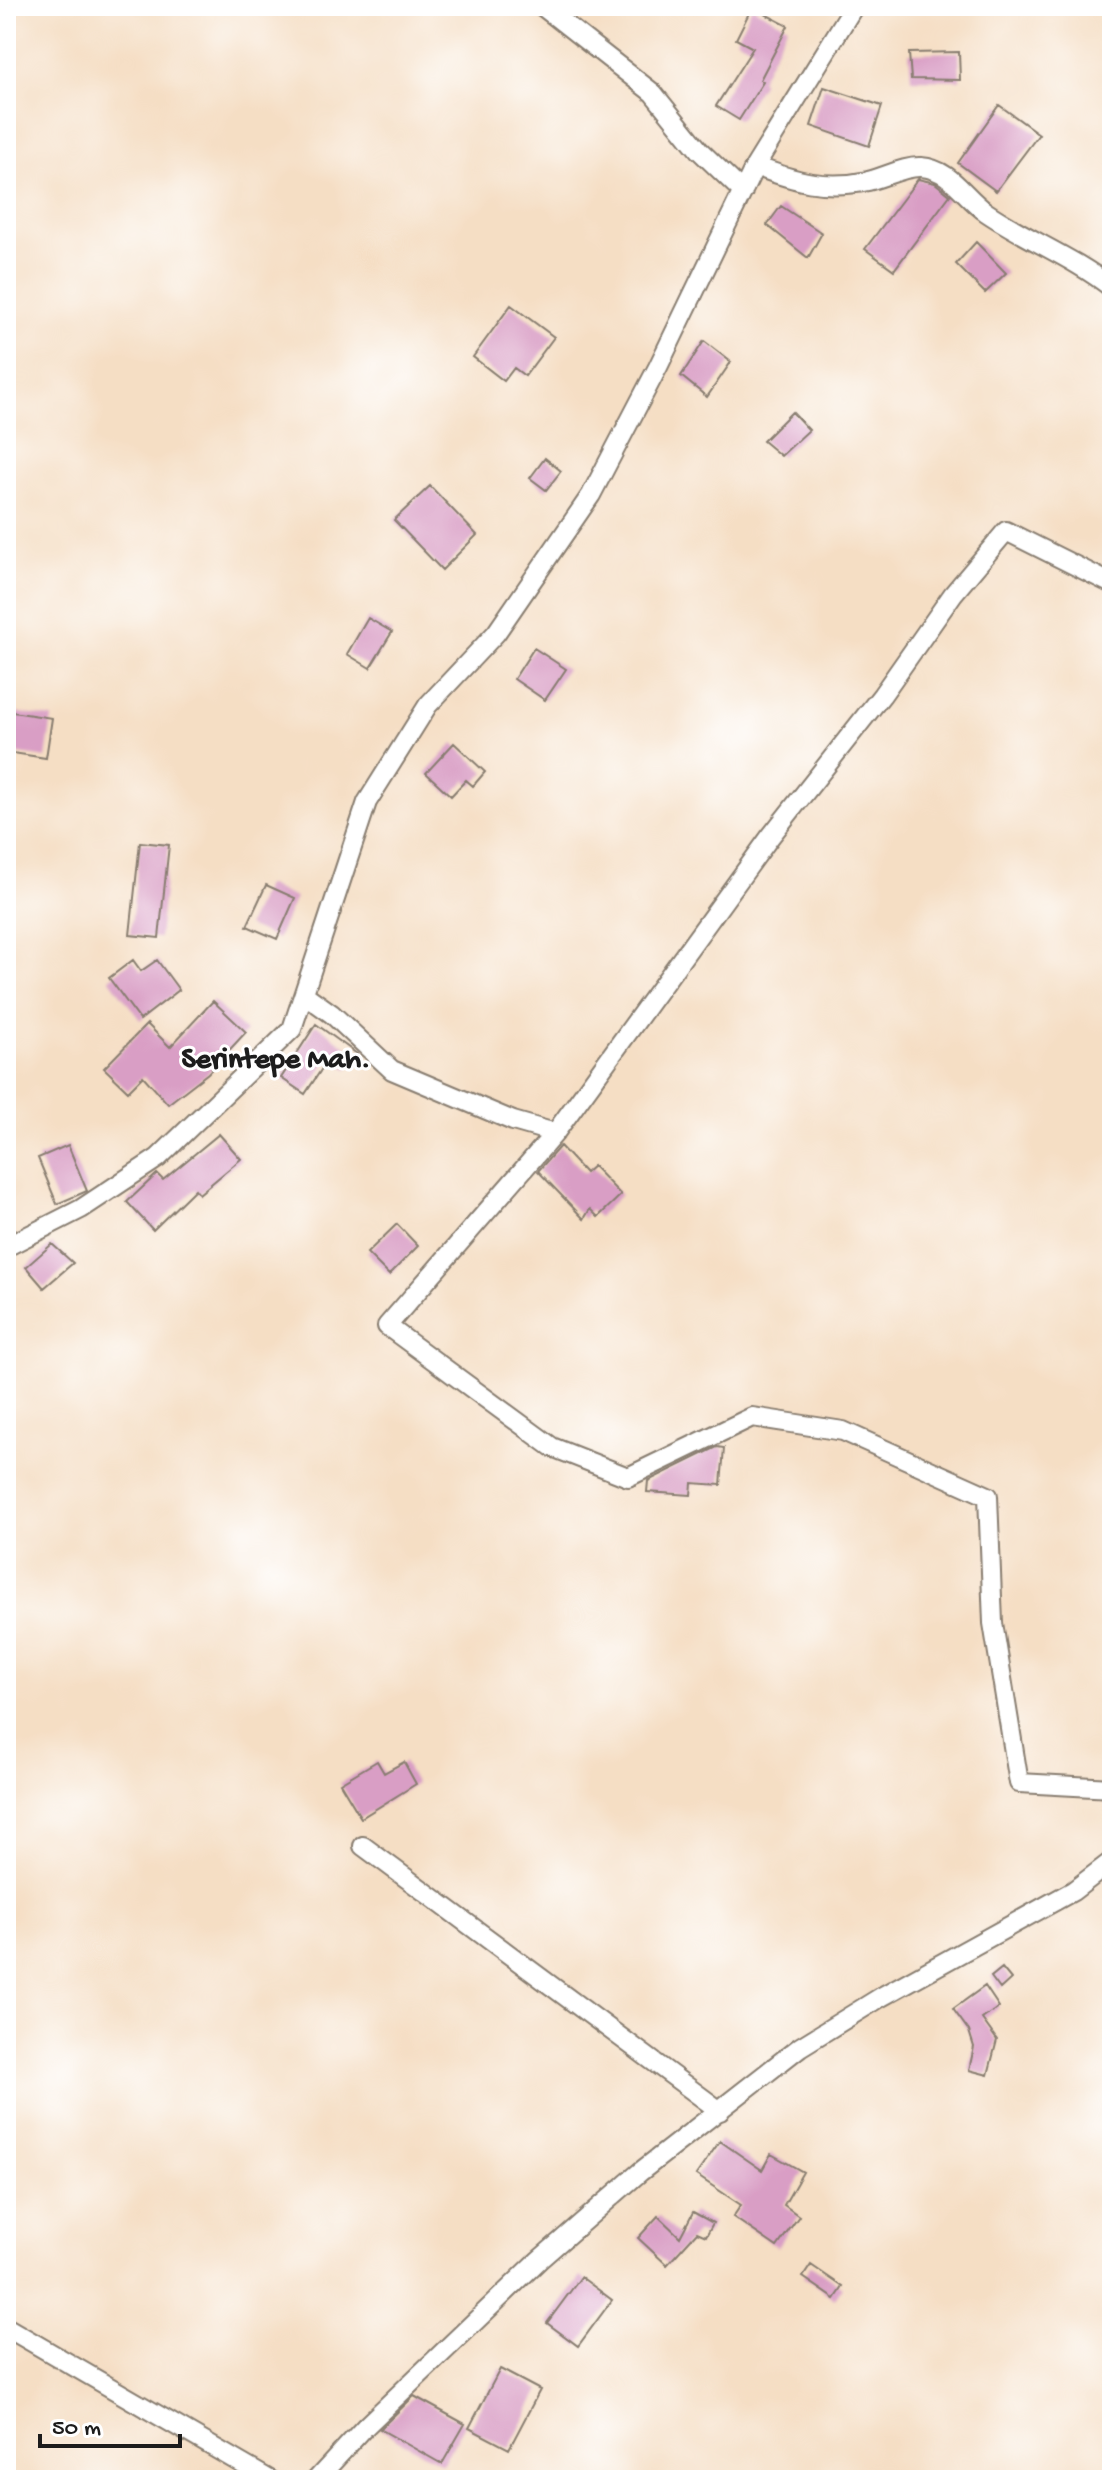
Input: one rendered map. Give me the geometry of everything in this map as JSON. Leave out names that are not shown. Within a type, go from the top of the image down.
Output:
[{"type":"street","points":[[542,6],[653,93],[699,150],[743,192]]},
{"type":"street","points":[[6,1247],[81,1209],[158,1158],[292,1029],[367,802],[428,705],[496,633],[591,495],[755,166],[854,6]]},
{"type":"street","points":[[755,166],[802,183],[831,186],[919,167],[934,170],[953,181],[984,211],[1083,265],[1112,288]]},
{"type":"street","points":[[1112,584],[1006,531],[953,594],[882,695],[770,837],[555,1133],[387,1326],[552,1447],[628,1477],[752,1417],[843,1431],[988,1496],[993,1623],[1019,1783],[1112,1788]]},
{"type":"street","points":[[304,994],[332,1014],[392,1070],[513,1121],[555,1133]]},
{"type":"street","points":[[363,1846],[720,2111]]},
{"type":"street","points":[[316,2480],[365,2427],[539,2260],[640,2172],[800,2047],[881,1997],[1073,1891],[1112,1861]]},
{"type":"street","points":[[6,2327],[270,2480]]},
{"type":"building","points":[[752,7],[788,26],[760,80],[763,82],[739,120],[716,106],[753,48],[736,39]]},
{"type":"building","points":[[959,52],[960,80],[911,79],[909,53]]},
{"type":"building","points":[[824,87],[882,106],[869,146],[811,126]]},
{"type":"building","points":[[999,105],[1039,134],[996,191],[958,163]]},
{"type":"building","points":[[918,179],[935,183],[950,195],[894,270],[865,249]]},
{"type":"building","points":[[781,206],[822,233],[808,258],[767,225]]},
{"type":"building","points":[[976,242],[1006,273],[985,293],[956,264]]},
{"type":"building","points":[[511,305],[554,337],[525,376],[514,368],[504,381],[473,357]]},
{"type":"building","points":[[704,341],[731,362],[707,397],[681,376]]},
{"type":"building","points":[[792,412],[809,430],[781,456],[763,441]]},
{"type":"building","points":[[545,458],[561,471],[546,490],[530,478]]},
{"type":"building","points":[[430,486],[477,535],[442,570],[394,520]]},
{"type":"building","points":[[368,618],[392,632],[370,668],[347,654]]},
{"type":"building","points":[[534,648],[566,669],[545,700],[514,679]]},
{"type":"building","points":[[6,711],[52,718],[46,758],[6,752]]},
{"type":"building","points":[[454,743],[485,772],[473,786],[466,780],[451,796],[426,773]]},
{"type":"building","points":[[140,842],[169,845],[159,938],[130,935]]},
{"type":"building","points":[[266,885],[295,898],[277,939],[247,926]]},
{"type":"building","points":[[133,960],[141,971],[157,960],[179,990],[140,1020],[109,978]]},
{"type":"building","points":[[213,1001],[246,1032],[208,1073],[168,1104],[143,1076],[128,1091],[104,1068],[147,1024],[170,1047]]},
{"type":"building","points":[[316,1024],[357,1054],[348,1069],[329,1058],[305,1094],[281,1078]]},
{"type":"building","points":[[219,1134],[241,1159],[199,1194],[195,1189],[153,1230],[127,1202],[157,1174],[163,1180]]},
{"type":"building","points":[[68,1145],[87,1191],[57,1204],[38,1158]]},
{"type":"building","points":[[560,1146],[585,1173],[593,1166],[621,1195],[598,1217],[590,1209],[584,1219],[538,1171]]},
{"type":"building","points":[[397,1224],[418,1246],[389,1275],[367,1253]]},
{"type":"building","points":[[52,1244],[73,1263],[44,1288],[26,1267]]},
{"type":"building","points":[[717,1447],[724,1448],[721,1485],[692,1483],[691,1495],[647,1492],[648,1481]]},
{"type":"building","points":[[377,1761],[384,1773],[404,1762],[416,1784],[361,1818],[340,1783]]},
{"type":"building","points":[[1002,1968],[1011,1979],[1000,1989],[991,1977]]},
{"type":"building","points":[[985,1986],[999,2007],[982,2019],[997,2040],[988,2075],[969,2070],[974,2047],[969,2031],[953,2009]]},
{"type":"building","points":[[720,2141],[762,2170],[771,2154],[803,2172],[784,2205],[799,2216],[777,2247],[733,2217],[741,2205],[696,2175]]},
{"type":"building","points":[[693,2212],[713,2223],[706,2236],[697,2232],[667,2265],[638,2238],[658,2216],[680,2237]]},
{"type":"building","points":[[811,2265],[843,2287],[835,2299],[803,2277]]},
{"type":"building","points":[[581,2277],[612,2300],[578,2346],[547,2323]]},
{"type":"building","points":[[500,2369],[540,2390],[509,2449],[469,2428]]},
{"type":"building","points":[[414,2396],[465,2424],[442,2464],[380,2429]]},
{"type":"district","name":"Serintepe Mah.","points":[[276,1057]]}]
